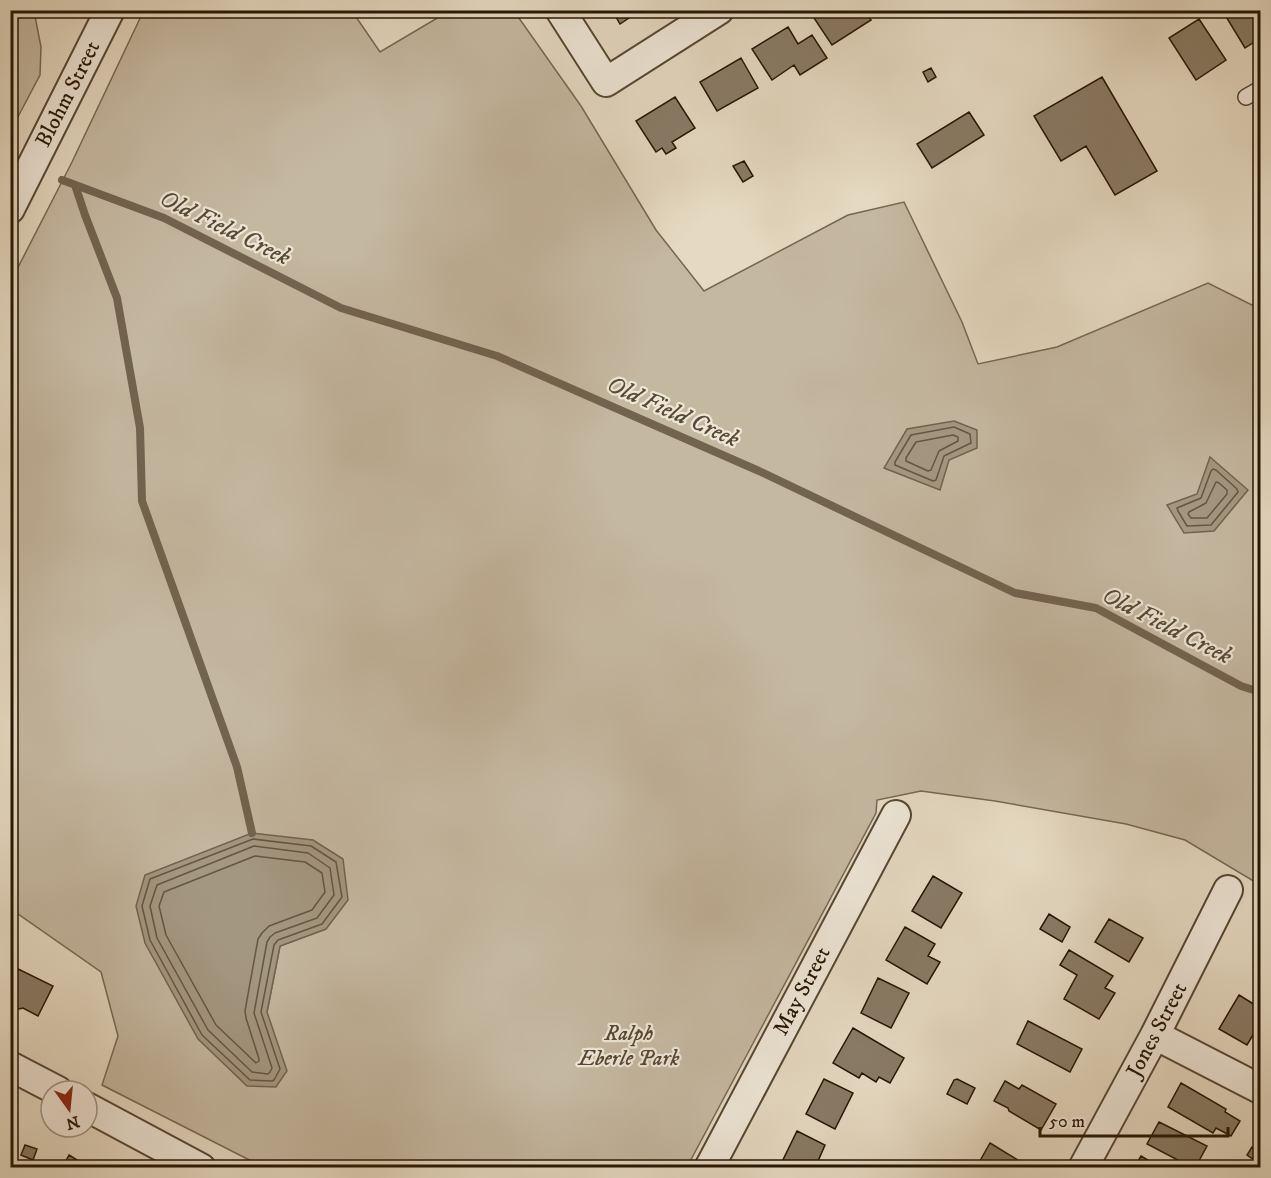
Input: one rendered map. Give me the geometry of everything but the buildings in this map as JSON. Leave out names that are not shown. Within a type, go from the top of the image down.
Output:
[{"type":"street","points":[[560,10],[606,82],[719,10]]},
{"type":"street","name":"Blohm Street","points":[[10,209],[105,12]]},
{"type":"street","name":"May Street","points":[[709,1167],[896,815]]},
{"type":"street","name":"Jones Street","points":[[1083,1167],[1155,1035],[1228,890]]},
{"type":"street","points":[[1155,1035],[1260,1089]]},
{"type":"street","points":[[10,1066],[39,1081]]},
{"type":"street","points":[[99,1113],[201,1167]]},
{"type":"lane","points":[[1246,97],[1260,89]]},
{"type":"green space","points":[[11,10],[34,11],[41,47],[40,75],[11,130]]},
{"type":"green space","name":"Ralph Eberle Park","points":[[144,10],[352,11],[380,52],[449,11],[514,11],[581,106],[656,230],[704,291],[848,215],[904,202],[962,322],[978,364],[1057,347],[1208,283],[1260,309],[1260,885],[1185,840],[1126,824],[995,801],[921,791],[877,800],[876,813],[687,1167],[263,1167],[102,1085],[118,1036],[101,972],[11,909],[10,283],[72,162]],"holes":[[[252,833],[326,929],[280,946],[267,1012]]]},
{"type":"water","points":[[954,421],[977,430],[977,448],[949,460],[940,490],[884,468],[907,429]]},
{"type":"water","points":[[1210,457],[1248,490],[1214,531],[1184,533],[1167,505],[1197,494]]},
{"type":"water","points":[[252,833],[313,840],[343,859],[348,900],[326,929],[280,946],[267,1012],[287,1071],[276,1087],[247,1086],[198,1039],[145,943],[136,906],[145,875]]},
{"type":"waterway","name":"Old Field Creek","points":[[62,180],[164,218],[341,308],[497,356],[759,471],[1015,593],[1096,608],[1241,686],[1260,692]]},
{"type":"waterway","points":[[75,185],[117,298],[140,428],[142,501],[237,767],[252,833]]}]
